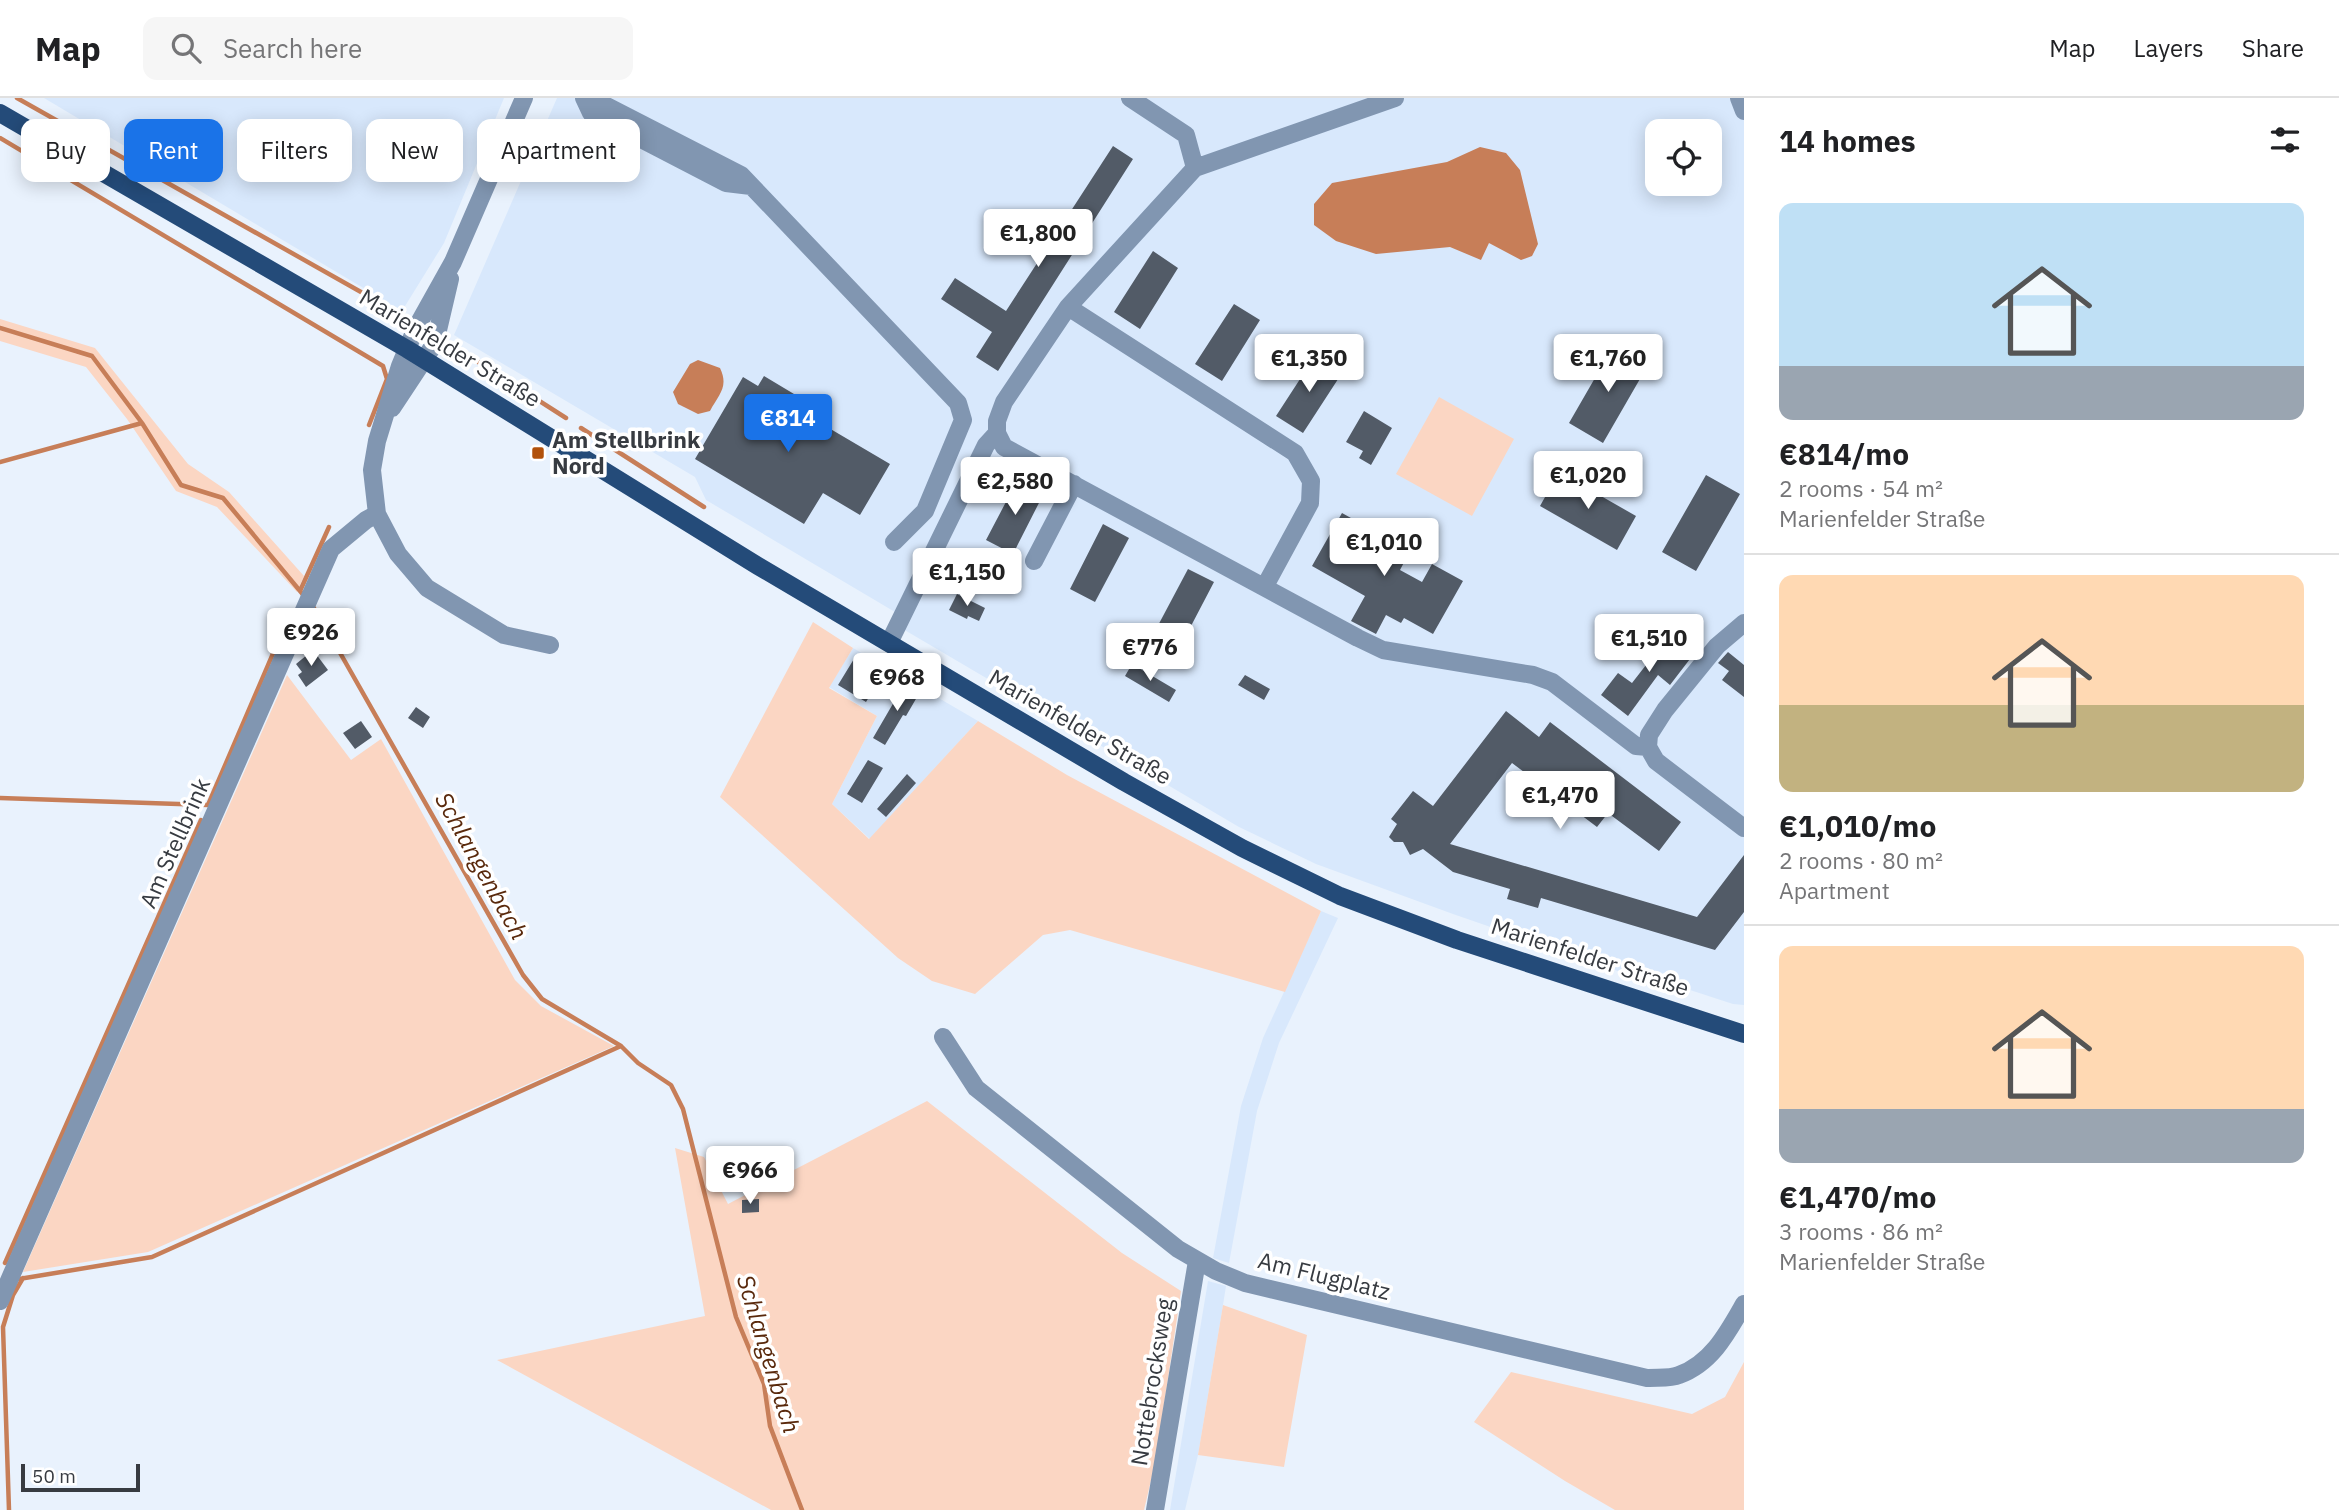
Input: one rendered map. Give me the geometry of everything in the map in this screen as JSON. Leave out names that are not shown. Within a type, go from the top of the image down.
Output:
[{"type":"main road","name":"Marienfelder Straße","points":[[0,113],[426,360],[758,566],[1124,782],[1242,848],[1340,896],[1457,940],[1744,1034]]},
{"type":"street","points":[[524,98],[453,262],[415,330],[400,366],[377,441],[372,470],[377,514],[398,555],[427,588],[504,635],[550,645]]},
{"type":"street","points":[[584,98],[591,113],[726,183],[751,186]]},
{"type":"street","points":[[591,98],[741,175],[958,403],[963,420],[925,510],[894,542]]},
{"type":"street","points":[[1130,98],[1186,135],[1195,168]]},
{"type":"street","points":[[1395,98],[1195,168],[1068,307],[1004,402],[997,421],[997,433],[1004,447],[1383,650],[1532,675],[1552,682],[1636,746],[1648,747]]},
{"type":"street","points":[[1739,98],[1744,111]]},
{"type":"street","points":[[386,416],[435,343],[453,262]]},
{"type":"street","points":[[1068,307],[1295,453],[1311,481],[1310,503],[1265,586]]},
{"type":"street","points":[[889,643],[986,445],[997,433]]},
{"type":"street","points":[[1034,561],[1074,484]]},
{"type":"street","name":"Am Stellbrink","points":[[0,1301],[331,549],[377,514]]},
{"type":"street","points":[[1744,623],[1717,646],[1648,735],[1648,747],[1656,761],[1744,828]]},
{"type":"street","name":"Am Flugplatz","points":[[943,1037],[976,1088],[1178,1249],[1197,1261],[1245,1283],[1647,1378],[1678,1376],[1708,1358],[1726,1335],[1744,1304]]},
{"type":"street","name":"Nottebrocksweg","points":[[1155,1510],[1197,1261]]},
{"type":"shaded area","points":[[44,98],[504,98],[495,119],[477,119],[477,163],[444,243],[402,311],[185,182],[223,182],[223,119],[124,119],[124,146],[110,137],[110,119],[79,119]]},
{"type":"shaded area","points":[[557,98],[1744,98],[1744,1005],[1690,990],[1687,995],[1453,914],[1316,864],[1239,827],[891,622],[895,612],[706,500],[695,477],[454,335],[520,182],[640,182],[640,119],[548,119]]},
{"type":"shaded area","points":[[1480,147],[1506,153],[1520,170],[1538,244],[1532,256],[1521,260],[1489,243],[1481,260],[1450,247],[1376,254],[1336,241],[1314,225],[1314,204],[1332,183],[1447,162]]},
{"type":"shaded area","points":[[0,319],[95,348],[188,464],[229,492],[304,576],[297,592],[217,507],[176,491],[127,419],[86,367],[0,341]]},
{"type":"shaded area","points":[[698,360],[720,368],[724,380],[722,390],[710,411],[698,414],[678,404],[673,392],[690,364]]},
{"type":"shaded area","points":[[1439,397],[1514,439],[1472,516],[1396,474]]},
{"type":"shaded area","points":[[813,622],[853,648],[829,688],[877,716],[832,804],[869,839],[978,721],[1067,775],[1321,911],[1285,992],[1070,930],[1043,935],[975,994],[932,981],[898,958],[720,797]]},
{"type":"shaded area","points":[[853,648],[978,721],[870,839],[832,804],[877,716],[829,687]]},
{"type":"shaded area","points":[[287,675],[351,760],[381,739],[515,980],[541,1006],[614,1046],[148,1252],[23,1272]]},
{"type":"shaded area","points":[[1321,911],[1338,918],[1279,1043],[1257,1111],[1229,1263],[1213,1258],[1241,1106],[1263,1038]]},
{"type":"shaded area","points":[[927,1101],[1122,1253],[1181,1291],[1156,1459],[1144,1510],[771,1510],[497,1360],[705,1316],[675,1148],[704,1157],[728,1204]]},
{"type":"shaded area","points":[[1208,1281],[1226,1286],[1223,1305],[1198,1455],[1185,1510],[1170,1510]]},
{"type":"shaded area","points":[[1223,1305],[1307,1335],[1284,1467],[1198,1455]]},
{"type":"shaded area","points":[[1744,1362],[1744,1510],[1615,1510],[1474,1422],[1511,1372],[1692,1414],[1725,1397]]},
{"type":"building","points":[[1113,146],[1133,159],[998,371],[976,357],[992,332],[941,299],[955,278],[1006,311]]},
{"type":"building","points":[[1153,251],[1178,268],[1140,329],[1114,312]]},
{"type":"building","points":[[1234,304],[1260,320],[1222,381],[1195,364]]},
{"type":"building","points":[[1614,345],[1648,365],[1603,443],[1569,423]]},
{"type":"building","points":[[1315,356],[1342,373],[1303,433],[1276,416]]},
{"type":"building","points":[[764,376],[794,394],[788,404],[890,464],[860,515],[823,493],[804,524],[695,459],[743,377],[758,386]]},
{"type":"building","points":[[1364,411],[1392,428],[1371,465],[1359,458],[1363,451],[1346,442]]},
{"type":"building","points":[[1559,472],[1636,516],[1617,550],[1540,506]]},
{"type":"building","points":[[1706,475],[1740,494],[1696,571],[1662,552]]},
{"type":"building","points":[[1018,479],[1044,493],[1013,554],[986,540]]},
{"type":"building","points":[[1342,513],[1410,551],[1400,570],[1422,582],[1432,564],[1463,581],[1433,634],[1404,618],[1401,623],[1386,615],[1376,634],[1351,621],[1365,596],[1312,566]]},
{"type":"building","points":[[1103,524],[1129,538],[1095,602],[1070,589]]},
{"type":"building","points":[[1188,569],[1214,582],[1180,647],[1154,633]]},
{"type":"building","points":[[957,594],[985,608],[979,621],[968,616],[967,619],[949,610]]},
{"type":"building","points":[[1657,628],[1693,655],[1670,685],[1658,675],[1628,716],[1601,695],[1618,673],[1632,683],[1660,647],[1649,639]]},
{"type":"building","points":[[313,650],[328,670],[306,687],[298,675],[302,672],[296,664]]},
{"type":"building","points":[[1728,652],[1744,665],[1744,697],[1722,680],[1729,671],[1718,663]]},
{"type":"building","points":[[857,654],[885,671],[866,702],[838,685]]},
{"type":"building","points":[[1132,664],[1176,690],[1169,702],[1125,676]]},
{"type":"building","points":[[1245,675],[1270,689],[1264,700],[1238,685]]},
{"type":"building","points":[[905,683],[920,692],[885,745],[873,738]]},
{"type":"building","points":[[416,707],[430,717],[423,728],[408,718]]},
{"type":"building","points":[[1506,711],[1539,737],[1550,722],[1681,822],[1659,851],[1608,813],[1597,827],[1512,763],[1450,844],[1697,917],[1744,855],[1744,912],[1715,950],[1541,898],[1538,908],[1507,899],[1510,889],[1453,872],[1423,849],[1410,855],[1403,842],[1394,842],[1389,837],[1397,824],[1391,819],[1413,791],[1433,806]]},
{"type":"building","points":[[361,721],[372,737],[355,749],[343,733]]},
{"type":"building","points":[[868,760],[883,768],[862,803],[847,794]]},
{"type":"building","points":[[907,774],[916,783],[886,817],[877,809]]},
{"type":"building","points":[[759,1199],[759,1212],[742,1213],[742,1200]]},
{"type":"waterway","points":[[17,98],[384,305]]},
{"type":"waterway","points":[[0,138],[383,366],[387,379],[369,425]]},
{"type":"waterway","name":"Schlangenbach","points":[[0,328],[92,356],[142,423],[181,485],[223,498],[305,597]]},
{"type":"waterway","points":[[469,356],[566,418]]},
{"type":"waterway","points":[[0,462],[142,423]]},
{"type":"waterway","points":[[581,428],[704,507]]},
{"type":"waterway","points":[[300,591],[329,527]]},
{"type":"waterway","name":"Schlangenbach","points":[[311,604],[523,975],[542,999],[621,1046],[638,1063],[671,1085],[683,1109],[736,1317],[764,1384],[770,1426],[802,1510]]},
{"type":"waterway","points":[[0,798],[208,805],[287,621]]},
{"type":"waterway","points":[[5,1263],[201,820]]},
{"type":"waterway","points":[[19,1279],[152,1257],[621,1046]]},
{"type":"waterway","points":[[9,1510],[3,1327],[13,1295],[23,1278]]},
{"type":"place","name":"Am Stellbrink Nord","points":[[538,453]]}]
